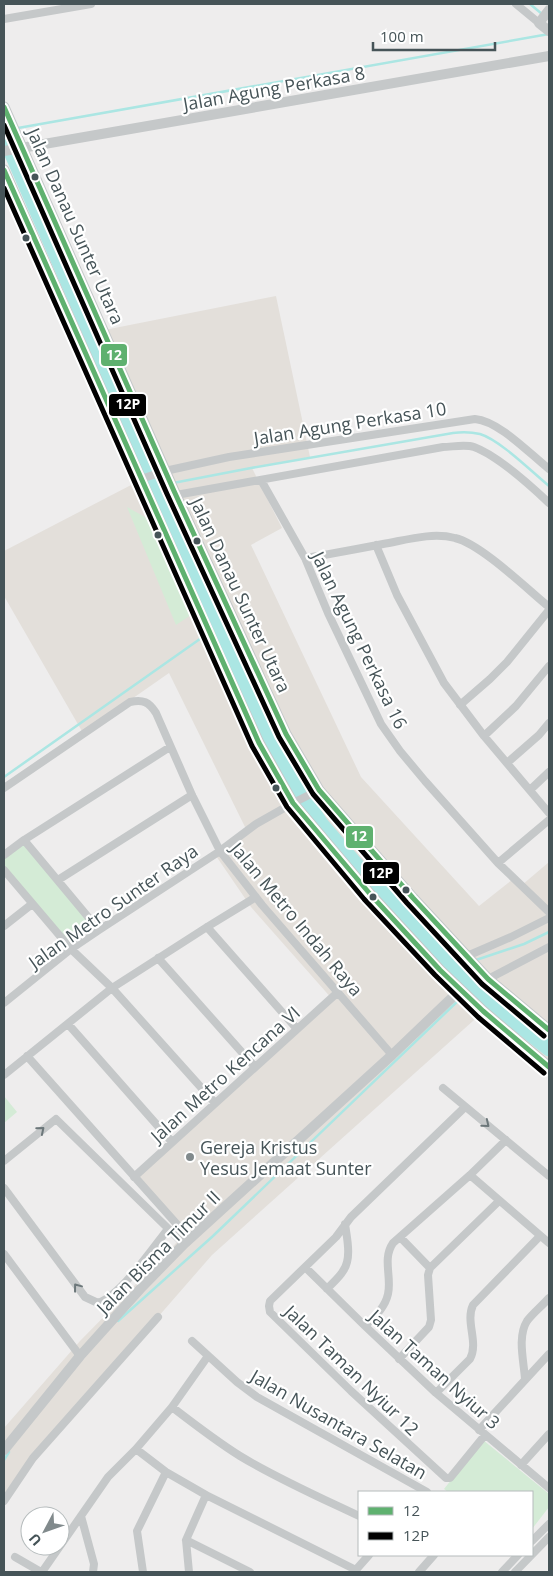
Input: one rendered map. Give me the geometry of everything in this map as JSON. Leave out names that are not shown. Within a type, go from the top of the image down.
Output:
[{"type":"main road","name":"Jalan Danau Sunter Utara","points":[[4,107],[165,475],[315,792],[487,978],[549,1030]]},
{"type":"main road","points":[[4,170],[143,478],[206,628],[259,743],[295,801],[376,900],[461,991],[549,1067]]},
{"type":"street","points":[[4,19],[91,4]]},
{"type":"street","points":[[516,4],[545,12],[549,31]]},
{"type":"street","name":"Jalan Agung Perkasa 8","points":[[4,151],[20,146],[549,56]]},
{"type":"street","name":"Jalan Agung Perkasa 10","points":[[143,478],[165,475],[229,457],[475,419],[483,419],[496,425],[549,469]]},
{"type":"street","points":[[175,493],[261,480],[443,447],[473,446],[497,461],[549,503]]},
{"type":"street","name":"Jalan Agung Perkasa 16","points":[[261,480],[305,558],[381,724],[406,758],[498,863],[549,912]]},
{"type":"street","points":[[305,558],[420,537],[442,536],[456,538],[468,543],[491,559],[549,608],[507,662],[460,705]]},
{"type":"street","points":[[376,546],[397,595],[444,683],[484,736],[549,813]]},
{"type":"street","points":[[484,736],[516,706],[549,666]]},
{"type":"street","name":"Jalan Metro Indah Raya","points":[[4,788],[130,702],[138,700],[150,704],[156,713],[192,796],[220,851],[256,897],[392,1055]]},
{"type":"street","points":[[507,763],[539,735],[549,723]]},
{"type":"street","points":[[4,855],[24,840],[170,747]]},
{"type":"street","points":[[530,790],[549,772]]},
{"type":"street","name":"Jalan Metro Sunter Raya","points":[[4,1003],[99,930],[220,851],[256,824],[295,801],[315,792]]},
{"type":"street","points":[[58,880],[192,796]]},
{"type":"street","points":[[498,863],[549,820]]},
{"type":"street","points":[[24,840],[99,930]]},
{"type":"street","points":[[4,870],[72,950],[112,988],[215,1103]]},
{"type":"street","points":[[4,1075],[112,988],[207,926],[256,897]]},
{"type":"street","points":[[4,926],[32,904]]},
{"type":"street","points":[[469,958],[549,918]]},
{"type":"street","points":[[207,926],[296,1029]]},
{"type":"street","points":[[487,978],[549,947]]},
{"type":"street","points":[[158,958],[255,1067]]},
{"type":"street","name":"Jalan Bisma Timur II","points":[[4,1450],[80,1356],[140,1289],[187,1242],[461,991]]},
{"type":"street","name":"Jalan Metro Kencana VI","points":[[134,1176],[337,993]]},
{"type":"street","points":[[68,1024],[172,1142]]},
{"type":"street","points":[[28,1056],[134,1176],[187,1242]]},
{"type":"street","points":[[443,1088],[549,1176]]},
{"type":"street","name":"Jalan Taman Nyiur 12","points":[[465,1107],[345,1224],[336,1236],[270,1301],[268,1306],[270,1312],[365,1404],[446,1478],[450,1478],[482,1432]]},
{"type":"street","points":[[4,1161],[56,1119],[168,1229],[187,1242]]},
{"type":"street","points":[[365,1326],[382,1308],[387,1299],[389,1288],[388,1254],[391,1246],[470,1176],[506,1140]]},
{"type":"street","points":[[470,1176],[549,1243]]},
{"type":"street","points":[[4,1188],[85,1297],[98,1303],[107,1298],[130,1277],[168,1229]]},
{"type":"street","points":[[400,1359],[429,1327],[431,1320],[428,1275],[430,1268],[499,1201]]},
{"type":"street","points":[[327,1289],[344,1270],[346,1265],[348,1254],[345,1224]]},
{"type":"street","points":[[436,1394],[470,1360],[474,1346],[470,1312],[473,1305],[540,1236]]},
{"type":"street","points":[[400,1237],[430,1268]]},
{"type":"street","points":[[4,1254],[80,1356]]},
{"type":"street","name":"Jalan Taman Nyiur 3","points":[[305,1267],[436,1394],[549,1488]]},
{"type":"street","points":[[130,1277],[140,1289]]},
{"type":"street","points":[[525,1379],[523,1331],[530,1318],[549,1298]]},
{"type":"street","points":[[4,1501],[33,1458],[158,1317]]},
{"type":"street","name":"Jalan Nusantara Selatan","points":[[192,1341],[257,1397],[424,1491]]},
{"type":"street","points":[[482,1432],[525,1379],[549,1354]]},
{"type":"street","points":[[15,1557],[42,1572],[108,1477],[136,1449],[172,1407],[208,1356]]},
{"type":"street","points":[[172,1407],[218,1442],[242,1457],[358,1516]]},
{"type":"street","points":[[521,1465],[549,1434]]},
{"type":"street","points":[[136,1449],[166,1472],[206,1495],[355,1571],[368,1556]]},
{"type":"street","points":[[142,1572],[137,1531],[166,1472]]},
{"type":"street","points":[[189,1572],[186,1540],[206,1495]]},
{"type":"street","points":[[81,1516],[94,1564],[93,1572]]},
{"type":"street","points":[[533,1540],[549,1524]]},
{"type":"street","points":[[533,1554],[549,1537]]},
{"type":"street","points":[[186,1540],[250,1572]]},
{"type":"street","points":[[419,1572],[433,1556]]},
{"type":"street","points":[[502,1572],[514,1556]]},
{"type":"street","points":[[515,1572],[531,1556]]},
{"type":"street","points":[[521,1566],[528,1572]]},
{"type":"shaded area","points":[[276,296],[310,457],[252,468],[282,528],[251,545],[361,777],[479,906],[513,879],[522,885],[549,862],[549,1073],[483,1012],[212,1255],[29,1465],[4,1501],[4,1428],[80,1341],[187,1232],[138,1176],[333,1000],[251,907],[214,853],[247,831],[169,673],[83,733],[4,596],[4,551],[133,484],[69,337]]},
{"type":"green space","points":[[156,487],[216,626],[210,629],[147,490]]},
{"type":"green space","points":[[127,507],[154,522],[194,613],[176,625]]},
{"type":"green space","points":[[23,843],[89,923],[67,942],[4,867],[4,859]]},
{"type":"green space","points":[[4,1096],[17,1112],[4,1123]]},
{"type":"green space","points":[[483,1440],[549,1494],[549,1507],[533,1528],[533,1491],[447,1491],[444,1489]]},
{"type":"waterway","points":[[530,4],[542,14]]},
{"type":"waterway","points":[[18,128],[549,34]]},
{"type":"waterway","points":[[4,136],[218,626],[273,747],[321,824],[360,869],[441,955],[489,1001],[549,1049]]},
{"type":"waterway","points":[[173,483],[467,432],[488,437],[516,457],[549,486]]},
{"type":"waterway","points":[[157,487],[168,485]]},
{"type":"waterway","points":[[211,630],[218,626]]},
{"type":"waterway","points":[[4,777],[207,634]]},
{"type":"waterway","points":[[476,960],[524,944],[549,932]]},
{"type":"waterway","points":[[453,967],[468,962]]},
{"type":"waterway","points":[[467,992],[473,986]]},
{"type":"waterway","points":[[118,1321],[213,1236],[463,996]]},
{"type":"waterway","points":[[4,1460],[9,1452]]},
{"type":"transit line","name":"12","points":[[4,107],[174,491],[286,734],[319,790],[413,898],[488,979],[549,1030]]},
{"type":"transit line","name":"12P","points":[[4,125],[167,494],[279,737],[313,794],[407,903],[482,984],[544,1036]]},
{"type":"transit line","name":"12","points":[[4,170],[259,743],[293,803],[370,894],[440,970],[483,1011],[549,1067]]},
{"type":"transit line","name":"12P","points":[[4,188],[252,746],[287,807],[364,899],[435,975],[478,1017],[544,1073]]},
{"type":"place","name":"Gereja Kristus Yesus Jemaat Sunter","points":[[190,1157]]}]
